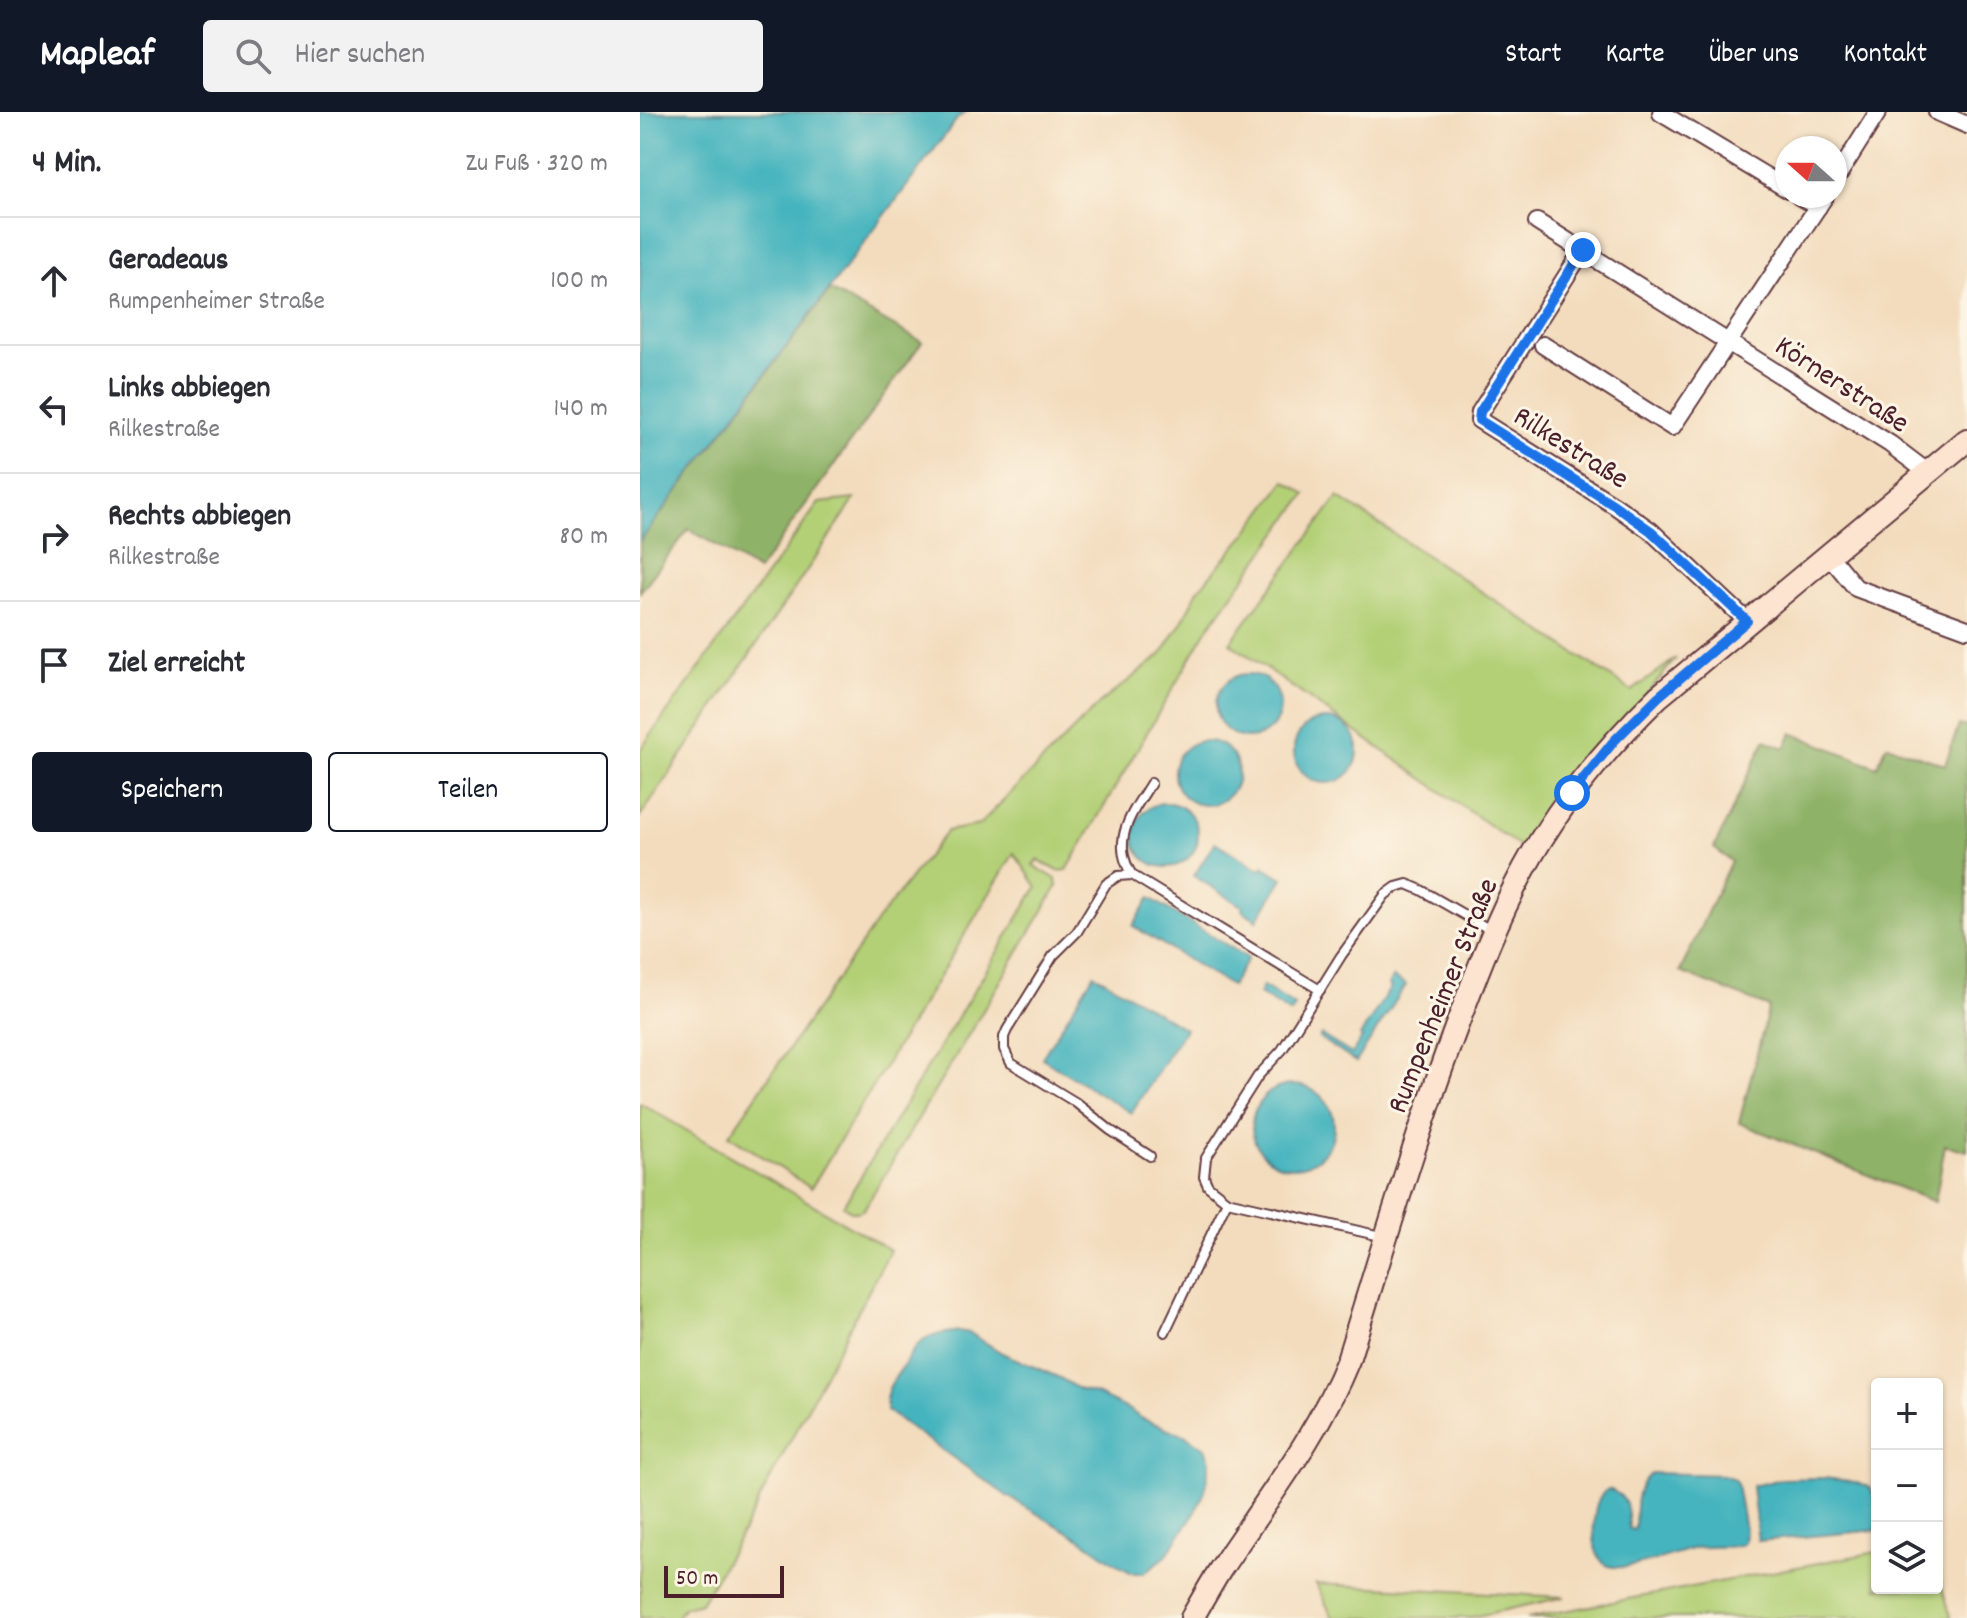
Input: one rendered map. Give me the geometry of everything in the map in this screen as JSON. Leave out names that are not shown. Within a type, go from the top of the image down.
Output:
[{"type":"street","points":[[1847,161],[1878,112]]},
{"type":"street","points":[[1937,112],[1967,125]]},
{"type":"street","points":[[1661,113],[1775,182]]},
{"type":"street","points":[[1729,343],[1817,208]]},
{"type":"street","name":"Körnerstraße","points":[[1537,222],[1890,444],[1927,472]]},
{"type":"street","name":"Rilkestraße","points":[[1583,250],[1480,412],[1479,420],[1651,531],[1747,621]]},
{"type":"street","name":"Körnerstraße","points":[[1543,345],[1672,427],[1729,343]]},
{"type":"street","name":"Rumpenheimer Straße","points":[[1192,1618],[1219,1572],[1318,1424],[1336,1388],[1348,1360],[1431,1096],[1482,959],[1524,869],[1572,793],[1614,741],[1658,697],[1967,440]]},
{"type":"street","points":[[1828,554],[1856,588],[1967,629]]},
{"type":"lane","points":[[1151,783],[1134,810],[1123,840],[1122,852],[1132,875],[1320,990]]},
{"type":"lane","points":[[1132,875],[1118,876],[1106,884],[1077,932],[1053,956],[1007,1030],[1003,1043],[1011,1063],[1075,1102],[1150,1156]]},
{"type":"lane","points":[[1386,1237],[1227,1201],[1208,1186],[1204,1177],[1206,1158],[1258,1076],[1278,1057],[1341,956],[1385,895],[1407,884],[1494,932]]},
{"type":"lane","points":[[1165,1332],[1227,1201]]},
{"type":"green space","points":[[830,290],[922,342],[758,571],[689,529],[640,592],[640,541]]},
{"type":"green space","points":[[1285,481],[1306,494],[1208,628],[1067,870],[1058,871],[1038,860],[1033,865],[1056,879],[1057,887],[864,1209],[856,1212],[843,1206],[1037,887],[1014,853],[811,1188],[729,1135],[878,920],[947,831],[979,825],[1100,703],[1161,655],[1198,590],[1245,535]]},
{"type":"green space","points":[[1338,497],[1632,691],[1676,658],[1523,849],[1230,643]]},
{"type":"green space","points":[[855,499],[640,817],[640,750],[819,503]]},
{"type":"green space","points":[[1959,725],[1967,727],[1967,1151],[1945,1145],[1935,1202],[1739,1123],[1769,1007],[1680,972],[1731,861],[1714,848],[1765,740],[1785,748],[1792,733],[1877,767],[1887,745],[1945,765]]},
{"type":"green space","points":[[640,1103],[890,1250],[743,1531],[701,1603],[684,1607],[676,1618],[640,1618]]},
{"type":"green space","points":[[1871,1553],[1871,1594],[1943,1594],[1943,1590],[1951,1618],[1527,1618]]},
{"type":"green space","points":[[1316,1584],[1565,1597],[1468,1618],[1333,1618]]},
{"type":"water","points":[[640,112],[966,112],[958,118],[640,541]]},
{"type":"water","points":[[1242,674],[1254,674],[1271,683],[1278,694],[1278,718],[1271,729],[1254,738],[1242,738],[1230,733],[1221,724],[1216,712],[1216,700],[1221,688],[1230,679]]},
{"type":"water","points":[[1320,719],[1332,719],[1349,728],[1356,739],[1356,763],[1349,774],[1332,783],[1320,783],[1308,778],[1299,769],[1294,757],[1294,745],[1299,733],[1308,724]]},
{"type":"water","points":[[1200,741],[1212,741],[1229,750],[1236,761],[1236,785],[1229,796],[1212,805],[1200,805],[1188,800],[1179,791],[1174,779],[1174,767],[1179,755],[1188,746]]},
{"type":"water","points":[[1160,803],[1172,803],[1189,812],[1196,823],[1196,847],[1189,858],[1172,867],[1160,867],[1148,862],[1139,853],[1134,841],[1134,829],[1139,817],[1148,808]]},
{"type":"water","points":[[1215,842],[1260,870],[1263,866],[1283,878],[1257,920],[1242,910],[1243,907],[1194,876]]},
{"type":"water","points":[[1150,898],[1248,958],[1231,986],[1133,926]]},
{"type":"water","points":[[1094,974],[1185,1029],[1131,1113],[1042,1058]]},
{"type":"water","points":[[1393,977],[1406,985],[1356,1062],[1319,1038],[1321,1035],[1352,1054],[1391,987],[1388,985]]},
{"type":"water","points":[[1263,986],[1295,1006],[1291,1013],[1259,994]]},
{"type":"water","points":[[1285,1085],[1301,1085],[1316,1092],[1327,1103],[1334,1126],[1331,1142],[1322,1155],[1301,1167],[1285,1167],[1270,1160],[1259,1149],[1252,1134],[1252,1118],[1259,1103],[1270,1092]]},
{"type":"water","points":[[959,1331],[970,1333],[1002,1353],[1186,1436],[1205,1448],[1210,1461],[1204,1494],[1165,1557],[1144,1573],[1132,1573],[1007,1496],[887,1411],[886,1398],[890,1386],[917,1346],[931,1337]]},
{"type":"water","points":[[1652,1473],[1724,1475],[1734,1479],[1745,1530],[1744,1543],[1695,1548],[1628,1566],[1604,1563],[1597,1554],[1594,1534],[1599,1499],[1608,1489],[1620,1495],[1627,1509],[1629,1528],[1633,1530],[1639,1490]]},
{"type":"water","points":[[1824,1478],[1870,1487],[1871,1531],[1758,1541],[1752,1486],[1782,1479]]},
{"type":"route","points":[[1572,793],[1614,741],[1658,697],[1747,621],[1651,531],[1479,420],[1480,412],[1583,250]]}]
